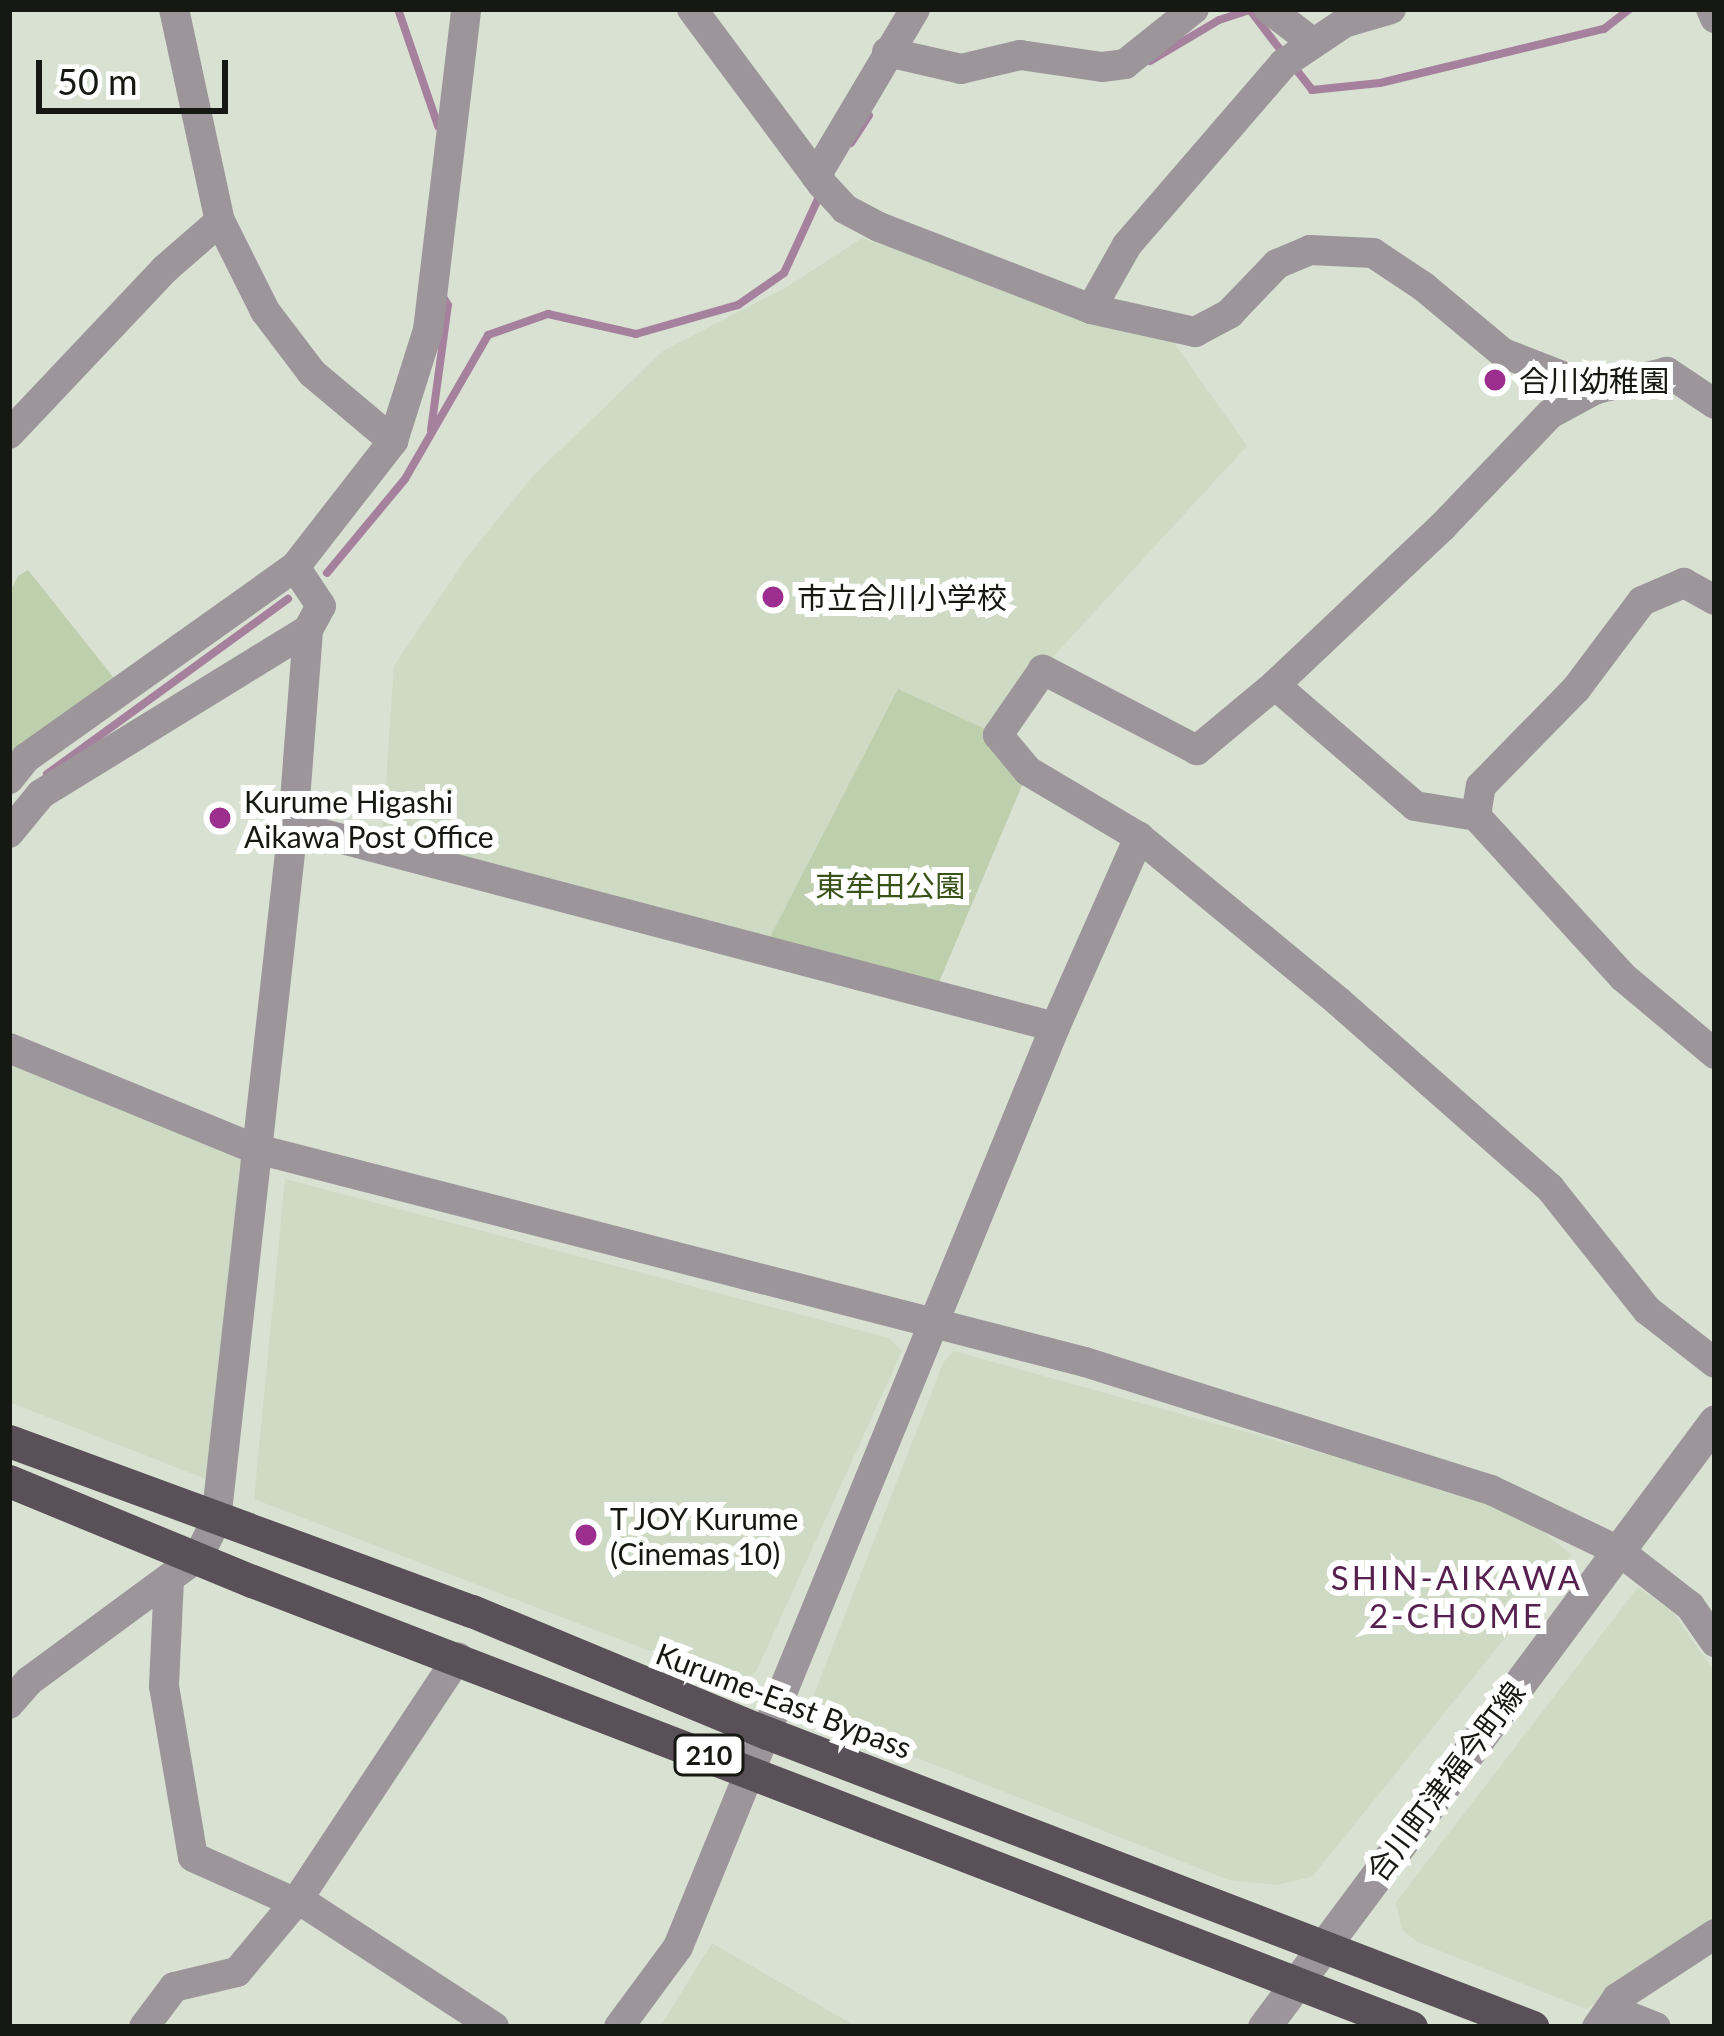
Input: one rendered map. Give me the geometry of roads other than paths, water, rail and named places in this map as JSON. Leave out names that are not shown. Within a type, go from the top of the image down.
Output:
[{"type":"highway","name":"Kurume-East Bypass","points":[[9,1441],[216,1521],[472,1611],[767,1733],[1533,2027]]},
{"type":"highway","name":"210","points":[[9,1480],[1411,2027]]},
{"type":"street","points":[[174,9],[220,221],[266,311],[312,374],[393,441]]},
{"type":"street","points":[[15,763],[295,566],[393,441],[428,330],[466,9]]},
{"type":"street","points":[[692,9],[825,187],[879,227],[1091,309],[1195,332],[1230,313],[1276,264],[1310,250],[1373,253],[1424,287],[1503,353],[1596,389]]},
{"type":"street","points":[[825,187],[886,52],[915,9]]},
{"type":"street","points":[[886,52],[961,70],[1020,55],[1102,67],[1125,64],[1195,9]]},
{"type":"street","points":[[1269,9],[1312,42]]},
{"type":"street","points":[[1091,309],[1127,245],[1283,64],[1344,23],[1391,9]]},
{"type":"street","points":[[1711,9],[1715,18]]},
{"type":"street","points":[[9,434],[165,269],[220,221]]},
{"type":"street","points":[[1715,404],[1667,372],[1596,389],[1550,414],[1442,527],[1275,685],[1197,750],[1043,670],[998,735],[1028,771],[1139,836],[1550,1188],[1647,1310],[1715,1363]]},
{"type":"street","points":[[9,1704],[28,1682],[199,1557],[216,1521],[293,826],[308,631],[321,606],[295,566]]},
{"type":"street","points":[[1476,816],[1481,786],[1576,689],[1642,602],[1684,583],[1715,600]]},
{"type":"street","points":[[9,832],[41,794],[308,631]]},
{"type":"street","points":[[1275,685],[1415,806],[1476,816],[1622,977],[1715,1054]]},
{"type":"street","points":[[293,826],[1055,1027]]},
{"type":"street","points":[[619,2027],[678,1947],[933,1321],[1139,836]]},
{"type":"street","points":[[9,1048],[254,1148],[1085,1362],[1491,1490],[1618,1551],[1703,1599],[1715,1642]]},
{"type":"street","name":"合川町津福今町線","points":[[1264,2027],[1292,1983],[1715,1421]]},
{"type":"street","points":[[169,1579],[164,1686],[193,1857],[297,1901],[494,2027]]},
{"type":"street","points":[[144,2027],[174,1987],[237,1972],[297,1901],[458,1657]]},
{"type":"street","points":[[1657,2027],[1603,2018],[1617,1999],[1715,1934]]},
{"type":"waterway","points":[[398,9],[438,126]]},
{"type":"waterway","points":[[1295,68],[1312,90],[1380,83],[1604,29],[1630,9]]},
{"type":"waterway","points":[[1150,61],[1219,20],[1250,10],[1285,56]]},
{"type":"waterway","points":[[851,143],[869,115]]},
{"type":"waterway","points":[[327,573],[405,479],[488,335],[548,314],[636,334],[738,305],[784,273],[819,197]]},
{"type":"waterway","points":[[431,430],[448,305],[443,297]]},
{"type":"waterway","points":[[47,774],[288,599]]},
{"type":"place","name":"合川幼稚園","points":[[1495,380]]},
{"type":"place","name":"市立合川小学校","points":[[773,597]]},
{"type":"place","name":"Kurume Higashi Aikawa Post Office","points":[[220,818]]},
{"type":"place","name":"T JOY Kurume (Cinemas 10)","points":[[586,1535]]},
{"type":"district","name":"SHIN-AIKAWA 2-CHOME","points":[[1457,1597]]},
{"type":"park label","name":"東牟田公園","points":[[890,885]]}]
